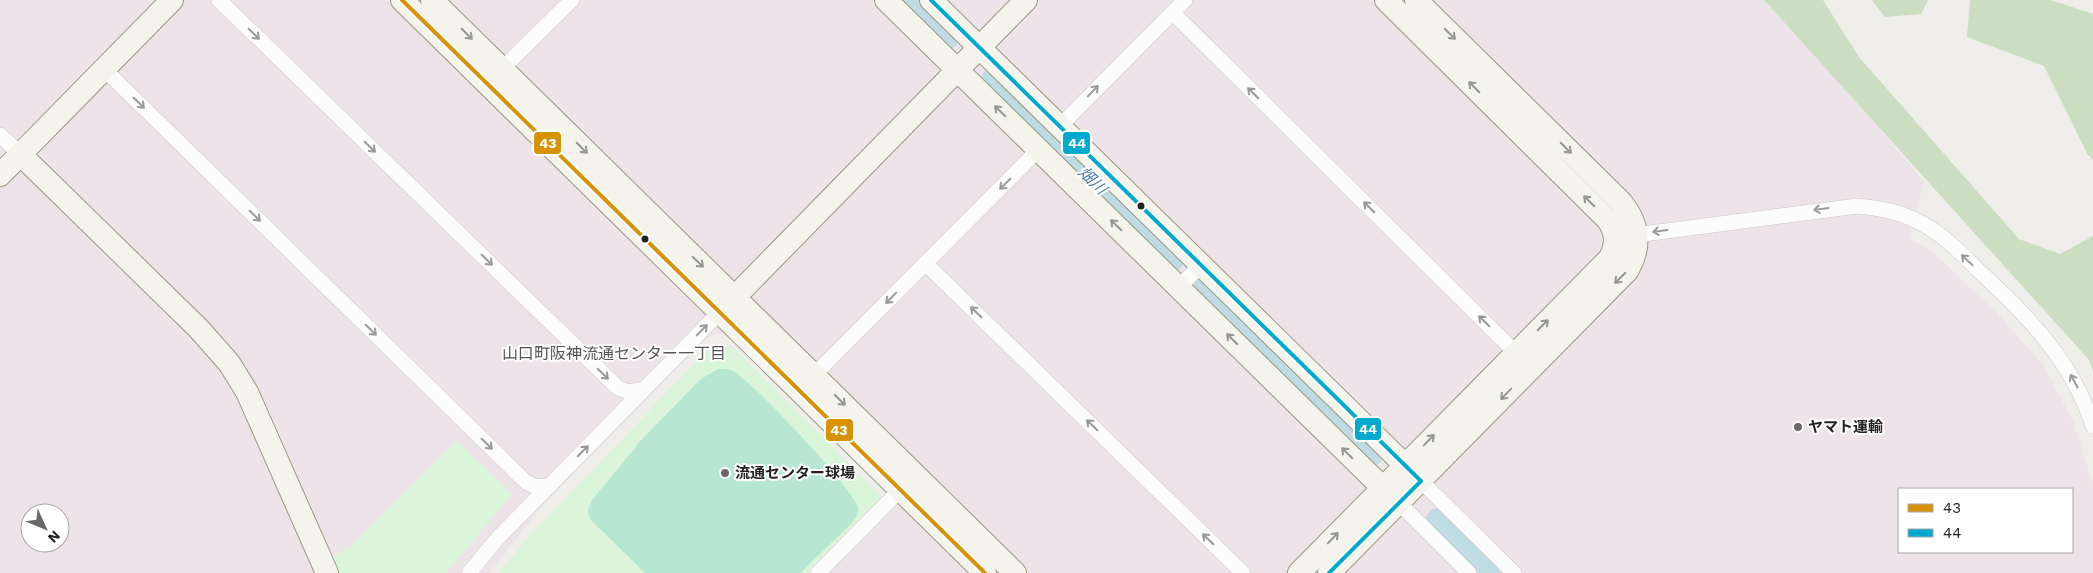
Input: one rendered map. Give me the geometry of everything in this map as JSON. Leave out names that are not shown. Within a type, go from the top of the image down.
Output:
[{"type":"street","points":[[0,175],[172,0]]},
{"type":"street","points":[[219,0],[618,388],[629,392],[643,389]]},
{"type":"street","points":[[402,0],[495,77],[726,305],[1015,573]]},
{"type":"street","points":[[432,0],[495,77]]},
{"type":"street","points":[[495,77],[572,0]]},
{"type":"street","points":[[886,0],[1469,573]]},
{"type":"street","points":[[931,0],[1514,573]]},
{"type":"street","points":[[469,573],[497,539],[548,486],[1026,0]]},
{"type":"street","points":[[1060,126],[1186,0]]},
{"type":"street","points":[[1386,0],[1608,220],[1627,236]]},
{"type":"street","points":[[1329,573],[1627,271],[1634,259],[1627,236],[1629,212],[1621,202],[1416,0]]},
{"type":"street","points":[[1173,13],[1531,368]]},
{"type":"street","points":[[104,69],[526,482],[536,487],[548,486]]},
{"type":"street","points":[[0,135],[199,330],[229,363],[247,392],[327,573]]},
{"type":"street","points":[[807,382],[1039,149]]},
{"type":"street","points":[[1299,573],[1515,352],[1610,258],[1615,247],[1627,236],[1857,206],[1879,208],[1918,221],[1954,246],[2032,322],[2067,370],[2082,397],[2093,426]]},
{"type":"street","points":[[925,263],[1243,573]]},
{"type":"street","points":[[1179,287],[1201,264]]},
{"type":"street","points":[[807,382],[900,490],[985,573]]},
{"type":"street","points":[[818,573],[900,490]]},
{"type":"shaded area","points":[[0,0],[1771,0],[1924,182],[1909,238],[1934,253],[1996,312],[2044,366],[2074,423],[2093,485],[2093,573],[826,573],[899,502],[725,332],[708,337],[544,504],[489,573],[0,573]]},
{"type":"green space","points":[[1764,0],[1823,0],[1859,57],[2019,239],[2060,254],[2093,236],[2093,371],[2089,360]]},
{"type":"green space","points":[[1872,0],[1928,0],[1921,14],[1885,17]]},
{"type":"green space","points":[[1970,0],[2051,0],[2093,14],[2093,160],[2088,155],[2044,66],[1967,37]]},
{"type":"green space","name":"流通センター球場","points":[[732,346],[884,499],[809,573],[499,573],[526,540],[710,347]]},
{"type":"green space","name":"流通センター球場","points":[[718,369],[727,369],[734,372],[763,396],[824,461],[853,498],[858,508],[857,515],[850,525],[800,573],[645,573],[590,519],[588,510],[592,500],[643,438],[701,379]]},
{"type":"green space","points":[[457,441],[512,494],[446,573],[338,573],[332,557],[351,546]]},
{"type":"waterway","name":"畑川","points":[[909,0],[945,36]]},
{"type":"waterway","name":"畑川","points":[[994,83],[1171,257]]},
{"type":"waterway","name":"畑川","points":[[1206,292],[1369,453]]},
{"type":"waterway","name":"畑川","points":[[1440,522],[1492,573]]},
{"type":"transit line","name":"43","points":[[402,0],[985,573]]},
{"type":"transit line","name":"44","points":[[931,0],[1421,481],[1329,573]]},
{"type":"place","name":"ヤマト運輸","points":[[1798,427]]},
{"type":"place","name":"流通センター球場","points":[[725,473]]},
{"type":"district","name":"山口町阪神流通センター一丁目","points":[[614,353]]}]
